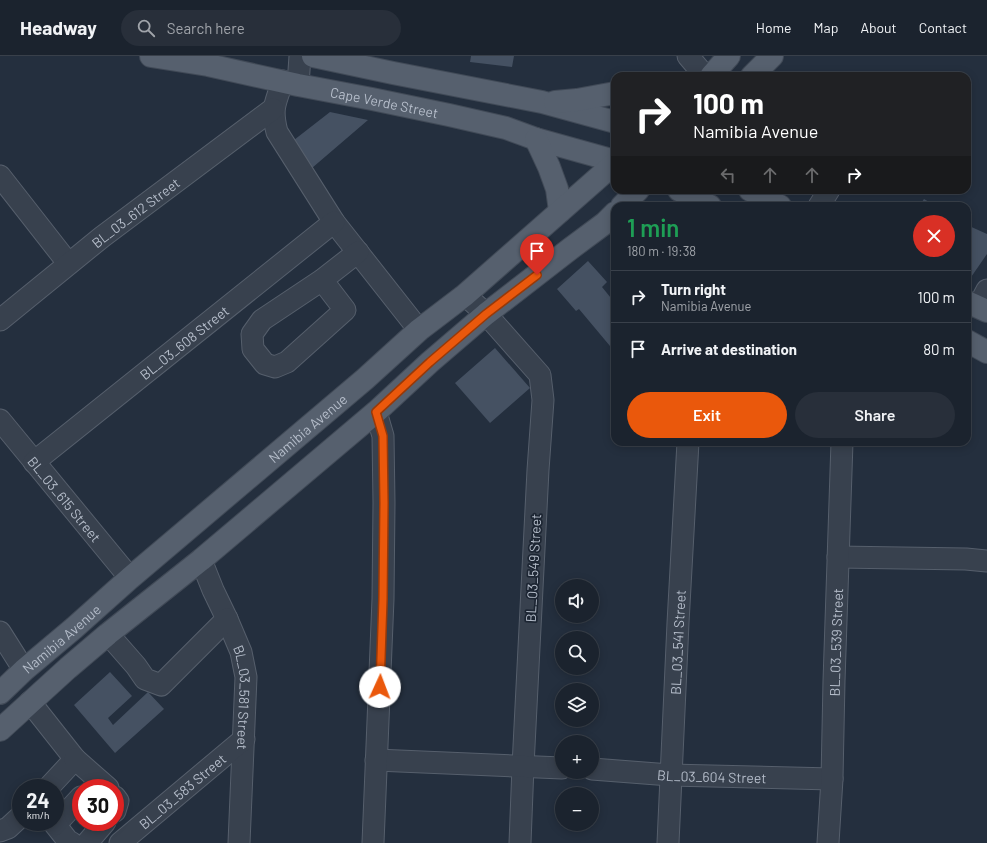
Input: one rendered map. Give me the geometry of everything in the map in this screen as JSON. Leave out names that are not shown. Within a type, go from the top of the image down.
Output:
[{"type":"main road","name":"Cape Verde Street","points":[[151,56],[208,65],[449,115],[506,128],[536,139],[611,161]]},
{"type":"main road","points":[[313,56],[542,102],[611,121]]},
{"type":"main road","points":[[715,72],[729,56]]},
{"type":"main road","points":[[756,72],[772,56]]},
{"type":"main road","points":[[542,102],[577,100],[611,94]]},
{"type":"main road","points":[[536,139],[557,189],[560,211]]},
{"type":"main road","name":"Namibia Avenue","points":[[0,693],[24,670],[130,578],[365,380],[419,330],[465,295],[611,166]]},
{"type":"main road","points":[[626,202],[634,194]]},
{"type":"main road","points":[[688,194],[702,202]]},
{"type":"main road","name":"Namibia Avenue","points":[[0,730],[108,634],[201,560],[376,412],[430,362],[486,314],[570,249],[611,220]]},
{"type":"main road","points":[[971,343],[987,352]]},
{"type":"street","points":[[300,56],[290,83],[273,109],[277,132],[334,222],[419,330]]},
{"type":"street","points":[[688,56],[702,72]]},
{"type":"street","name":"BL_03_612 Street","points":[[0,320],[68,263],[273,109]]},
{"type":"street","points":[[0,176],[68,263]]},
{"type":"street","name":"BL_03_608 Street","points":[[34,462],[334,222]]},
{"type":"street","points":[[322,280],[358,252]]},
{"type":"street","name":"BL_03_549 Street","points":[[465,295],[486,314],[540,375],[543,400],[538,470],[520,843]]},
{"type":"street","points":[[373,843],[383,599],[384,503],[383,436],[376,412]]},
{"type":"street","name":"BL_03_615 Street","points":[[0,420],[130,578]]},
{"type":"street","name":"BL_03_541 Street","points":[[668,843],[670,775],[688,446]]},
{"type":"street","name":"BL_03_539 Street","points":[[828,843],[832,779],[842,446]]},
{"type":"street","points":[[838,557],[987,561]]},
{"type":"street","name":"BL_03_581 Street","points":[[201,560],[241,652],[246,676],[239,843]]},
{"type":"street","points":[[108,634],[136,666],[145,679],[161,685],[227,618]]},
{"type":"street","points":[[0,632],[24,670]]},
{"type":"street","points":[[30,702],[93,779]]},
{"type":"street","name":"BL_03_583 Street","points":[[120,843],[244,739]]},
{"type":"street","points":[[56,779],[75,759]]},
{"type":"street","points":[[376,760],[555,768]]},
{"type":"street","name":"BL_03_604 Street","points":[[599,770],[670,775],[832,779]]},
{"type":"street","points":[[64,813],[72,806]]},
{"type":"street","points":[[0,832],[12,824]]},
{"type":"street","points":[[60,831],[68,841],[72,843]]},
{"type":"street","points":[[87,843],[97,831]]},
{"type":"building","points":[[471,56],[514,56],[512,67],[470,62]]},
{"type":"building","points":[[330,112],[368,120],[312,168],[294,140]]},
{"type":"building","points":[[924,199],[929,202],[922,202]]},
{"type":"building","points":[[971,227],[987,234],[987,254],[971,277]]},
{"type":"building","points":[[588,261],[607,282],[602,287],[611,298],[611,347],[579,309],[576,311],[557,289]]},
{"type":"building","points":[[495,348],[530,388],[490,423],[455,383]]},
{"type":"building","points":[[110,672],[132,696],[108,718],[113,725],[148,692],[164,709],[115,753],[74,705]]},
{"type":"route","points":[[380,687],[384,503],[383,436],[376,412],[394,394],[486,314],[537,275]]}]
